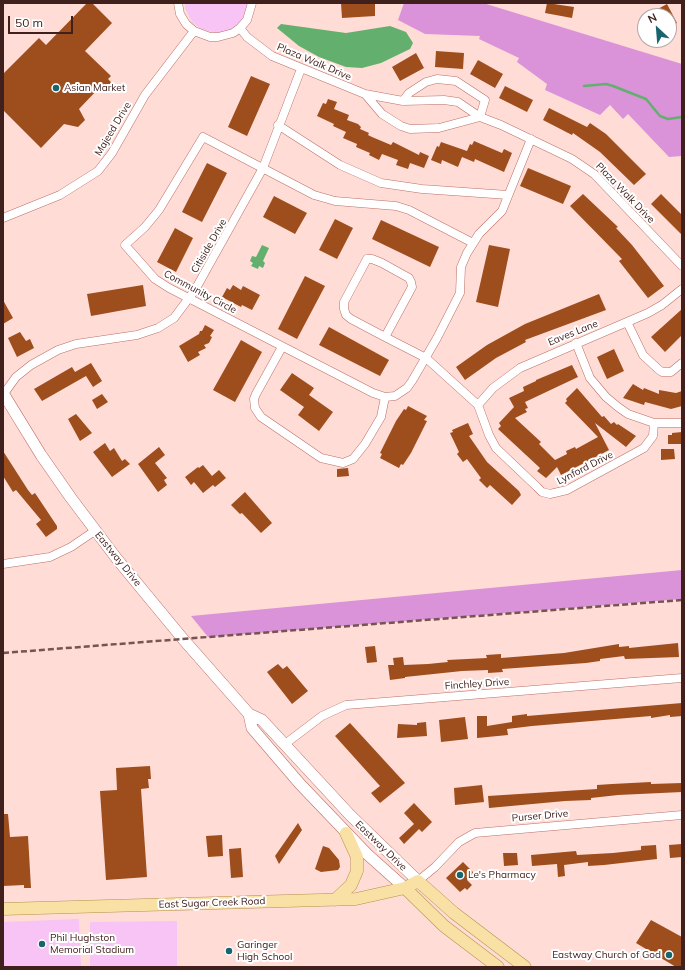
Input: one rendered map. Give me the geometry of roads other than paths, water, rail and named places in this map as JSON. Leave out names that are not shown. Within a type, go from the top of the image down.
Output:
[{"type":"main road","name":"Eastway Drive","points":[[3,394],[41,455],[96,530],[183,639],[249,714],[262,720],[350,815],[418,881],[460,917],[525,967]]},
{"type":"main road","name":"Eastway Drive","points":[[249,714],[252,728],[300,784],[346,832],[444,926],[498,967]]},
{"type":"main road","points":[[335,900],[351,885],[357,871],[357,857],[346,832]]},
{"type":"main road","name":"East Sugar Creek Road","points":[[3,909],[356,899],[405,888],[418,881]]},
{"type":"street","points":[[178,3],[180,14],[186,24],[194,32],[206,36],[218,37],[234,33],[240,28],[247,20],[252,3]]},
{"type":"street","name":"Plaza Walk Drive","points":[[240,28],[247,37],[260,48],[284,62],[301,69],[365,94],[403,101],[444,100],[458,102],[480,117],[531,139],[585,166],[682,266]]},
{"type":"street","name":"Majeed Drive","points":[[3,218],[60,195],[98,171],[112,153],[145,95],[194,32]]},
{"type":"street","name":"Citiside Drive","points":[[3,394],[16,377],[31,365],[58,350],[76,344],[137,335],[158,328],[174,318],[190,299],[263,168],[278,125],[301,69]]},
{"type":"street","points":[[403,101],[408,93],[426,82],[437,79],[456,81],[485,100],[480,117]]},
{"type":"street","name":"Plaza Walk Drive","points":[[365,94],[382,114],[401,126],[410,129],[439,128],[480,117]]},
{"type":"street","points":[[278,125],[340,165],[381,183],[422,189],[508,195]]},
{"type":"street","name":"Community Circle","points":[[386,397],[373,393],[282,347],[155,279],[125,245],[145,227],[159,210],[203,137],[326,200],[396,206],[409,210],[473,243]]},
{"type":"street","points":[[282,347],[256,394],[255,408],[262,416],[321,458],[328,461],[343,463],[353,459],[366,444],[381,417],[386,397],[395,396],[406,388],[438,338],[460,292],[463,261],[473,243],[502,211],[531,139]]},
{"type":"street","points":[[384,337],[412,287],[411,282],[409,278],[382,263],[372,259],[367,259],[344,302],[346,315],[384,337],[426,358],[478,405]]},
{"type":"street","name":"Eaves Lane","points":[[478,405],[494,388],[520,368],[627,322],[662,305],[682,289]]},
{"type":"street","points":[[627,322],[643,355],[662,372],[671,372],[682,363]]},
{"type":"street","points":[[576,343],[590,378],[606,397],[628,414],[654,423],[682,423]]},
{"type":"street","name":"Lynford Drive","points":[[478,405],[489,435],[496,448],[542,492],[550,494],[567,490],[644,448],[653,436],[654,423]]},
{"type":"street","points":[[3,564],[50,557],[71,547],[96,530]]},
{"type":"street","name":"Finchley Drive","points":[[285,744],[322,716],[346,705],[682,678]]},
{"type":"street","name":"Purser Drive","points":[[418,881],[435,867],[459,842],[475,833],[682,815]]},
{"type":"waterway","points":[[584,86],[606,84],[613,86],[646,99],[660,116],[668,119],[682,117]]},
{"type":"railway","points":[[3,653],[682,600]]},
{"type":"place","name":"Asian Market","points":[[56,88]]},
{"type":"place","name":"Le's Pharmacy","points":[[460,875]]},
{"type":"place","name":"Phil Hughston Memorial Stadium","points":[[42,944]]},
{"type":"place","name":"Garinger High School","points":[[229,951]]},
{"type":"place","name":"Eastway Church of God","points":[[669,955]]}]
